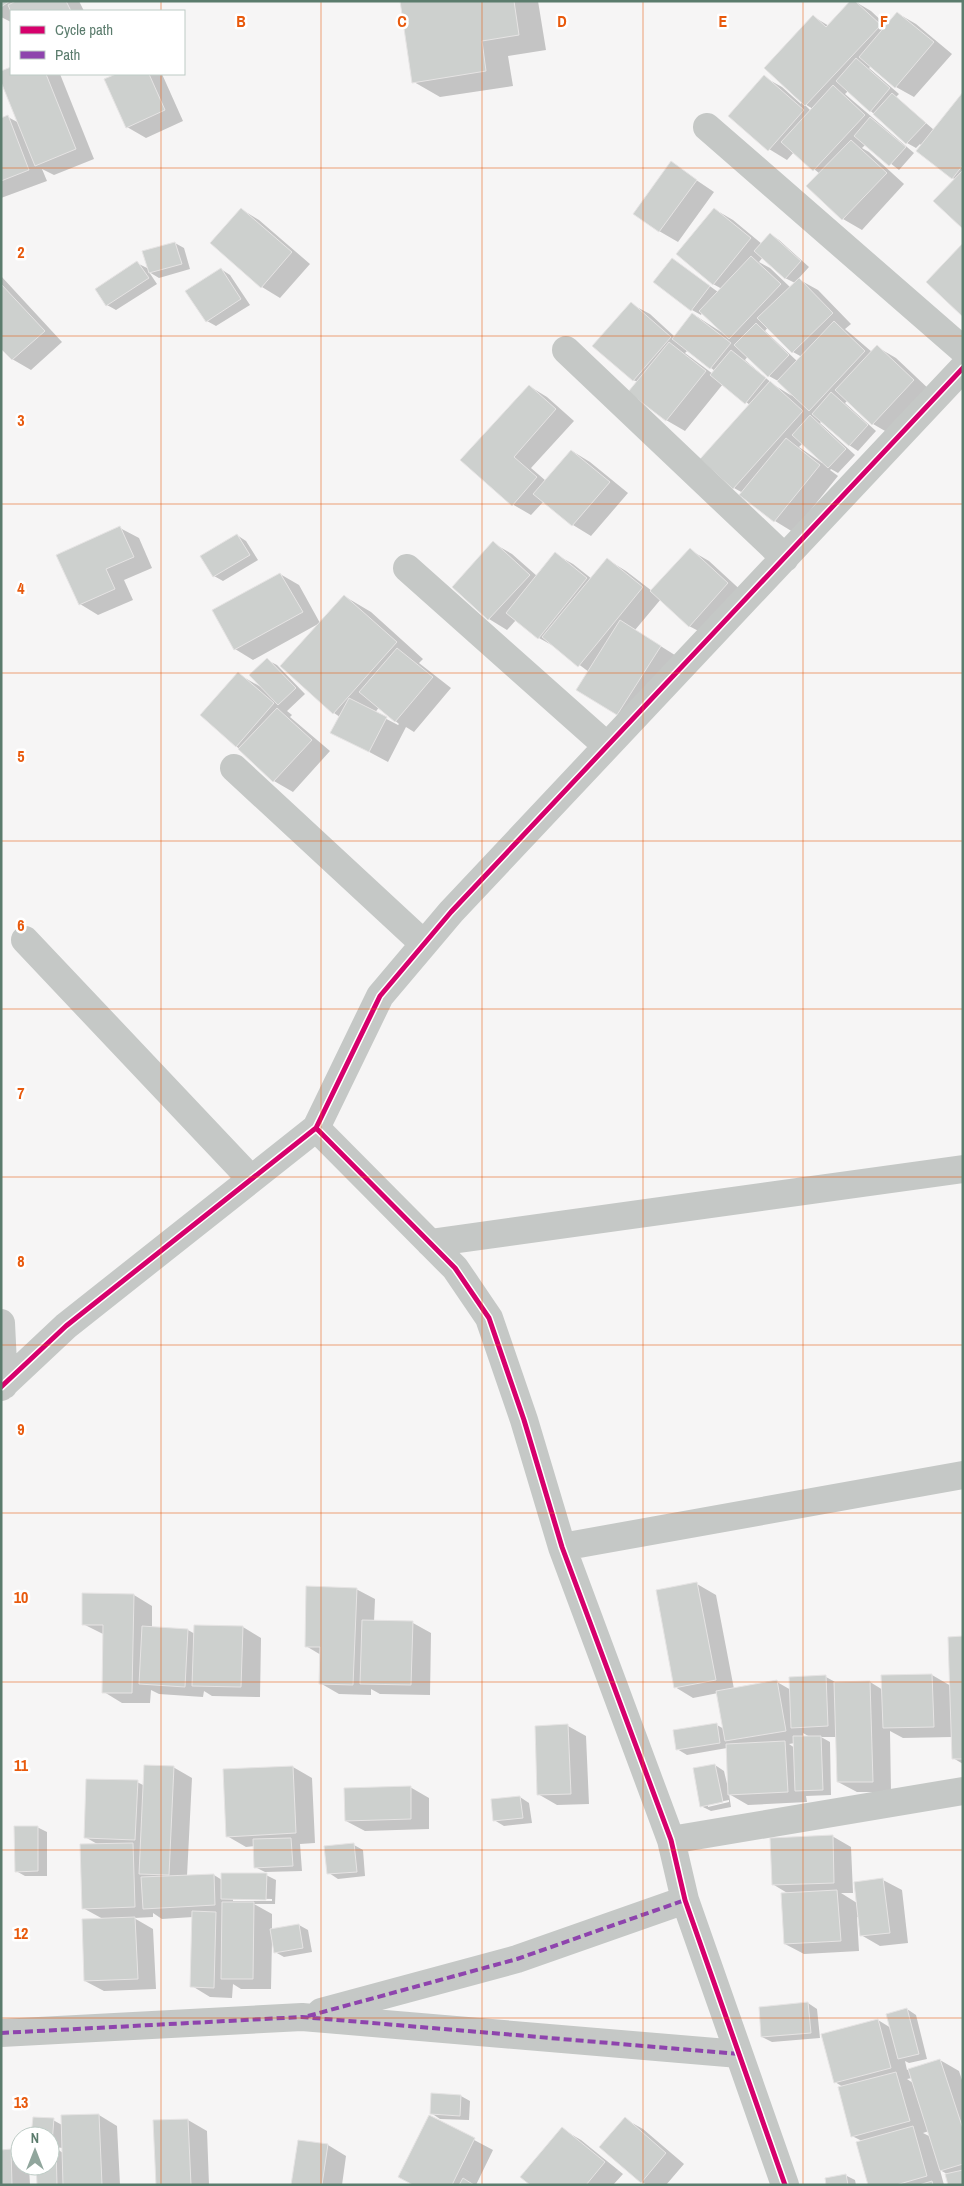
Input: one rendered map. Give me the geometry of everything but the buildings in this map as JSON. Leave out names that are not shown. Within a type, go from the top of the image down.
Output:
[{"type":"street","points":[[707,127],[963,350]]},
{"type":"street","points":[[566,350],[785,558]]},
{"type":"street","points":[[2,1386],[66,1326],[316,1128],[380,996],[451,912],[963,368]]},
{"type":"street","points":[[407,568],[607,746]]},
{"type":"street","points":[[234,768],[424,944]]},
{"type":"street","points":[[25,940],[250,1179]]},
{"type":"street","points":[[316,1128],[455,1268],[489,1318],[524,1420],[562,1547],[671,1840],[686,1900],[785,2185]]},
{"type":"street","points":[[430,1242],[963,1169]]},
{"type":"street","points":[[1,1323],[2,1386]]},
{"type":"street","points":[[562,1547],[963,1475]]},
{"type":"street","points":[[671,1840],[963,1791]]},
{"type":"street","points":[[302,2017],[517,1959],[686,1900]]},
{"type":"street","points":[[1,2033],[302,2017],[740,2054]]},
{"type":"marked path","points":[[308,2016],[517,1959],[685,1900]]},
{"type":"marked path","points":[[1,2033],[302,2017],[739,2054]]},
{"type":"cycle path","points":[[1,1387],[66,1326],[316,1128],[380,996],[451,912],[963,368]]},
{"type":"cycle path","points":[[316,1128],[455,1268],[489,1318],[524,1420],[562,1547],[671,1840],[685,1900],[785,2185]]}]
